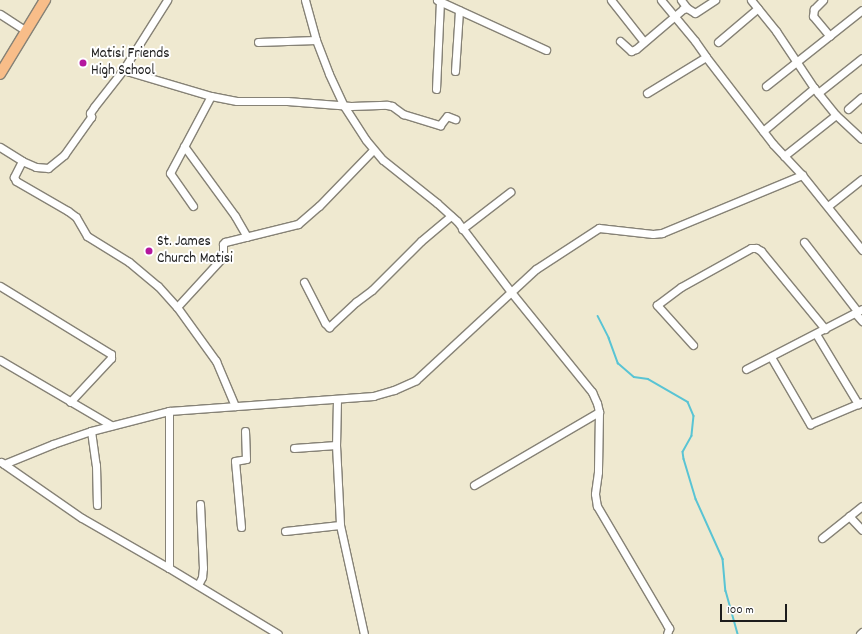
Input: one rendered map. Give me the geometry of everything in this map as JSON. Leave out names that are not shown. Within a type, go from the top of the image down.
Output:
[{"type":"highway","points":[[0,74],[45,0]]},
{"type":"street","points":[[1,150],[36,167],[48,168],[64,155],[91,116],[90,114],[94,107],[123,70],[167,0]]},
{"type":"street","points":[[305,0],[316,40],[328,74],[344,106],[373,150],[383,160],[437,202],[451,216],[592,392],[599,412],[598,472],[595,494],[597,506],[668,625],[669,628],[667,634]]},
{"type":"street","points":[[611,0],[644,42]]},
{"type":"street","points":[[660,0],[696,41],[706,57],[763,130],[828,206],[862,250]]},
{"type":"street","points":[[681,0],[687,8],[695,13],[715,0]]},
{"type":"street","points":[[751,0],[776,31],[795,62],[816,91],[836,115],[862,138]]},
{"type":"street","points":[[823,0],[814,9],[813,16],[830,36]]},
{"type":"street","points":[[436,89],[438,1],[546,50]]},
{"type":"street","points":[[620,41],[631,51],[683,9],[687,8]]},
{"type":"street","points":[[718,42],[758,8]]},
{"type":"street","points":[[455,72],[459,10]]},
{"type":"street","points":[[766,86],[823,39],[830,36],[862,10]]},
{"type":"street","points":[[0,14],[26,31]]},
{"type":"street","points":[[258,42],[316,40]]},
{"type":"street","points":[[647,93],[706,57]]},
{"type":"street","points":[[763,130],[862,58]]},
{"type":"street","points":[[123,70],[211,96],[242,102],[287,101],[344,106],[392,106],[403,114],[440,125],[447,116],[455,119]]},
{"type":"street","points":[[193,206],[170,173],[211,96]]},
{"type":"street","points":[[848,109],[862,97]]},
{"type":"street","points":[[784,156],[836,115]]},
{"type":"street","points":[[184,146],[235,216],[247,237]]},
{"type":"street","points":[[177,307],[223,256],[224,243],[298,224],[319,206],[373,150]]},
{"type":"street","points":[[22,161],[14,176],[16,181],[76,217],[87,236],[144,273],[177,307],[216,361],[235,406]]},
{"type":"street","points":[[2,463],[90,431],[169,412],[373,396],[394,390],[416,380],[536,269],[599,228],[653,234],[662,233],[802,175]]},
{"type":"street","points":[[828,206],[862,179]]},
{"type":"street","points":[[462,229],[510,192]]},
{"type":"street","points":[[304,282],[329,327],[356,302],[372,290],[422,241],[451,216]]},
{"type":"street","points":[[804,242],[858,311],[862,321]]},
{"type":"street","points":[[693,345],[657,305],[680,287],[751,248],[756,248],[761,251],[825,329]]},
{"type":"street","points":[[0,286],[111,354],[111,358],[70,402]]},
{"type":"street","points":[[746,370],[858,311]]},
{"type":"street","points":[[771,357],[810,424],[860,403],[816,334]]},
{"type":"street","points":[[0,360],[111,425]]},
{"type":"street","points":[[337,399],[336,445],[340,525],[364,634]]},
{"type":"street","points":[[169,412],[169,568]]},
{"type":"street","points":[[474,486],[599,412]]},
{"type":"street","points":[[90,431],[96,466],[97,506]]},
{"type":"street","points":[[241,527],[235,461],[246,459],[245,431]]},
{"type":"street","points":[[294,448],[336,445]]},
{"type":"street","points":[[2,463],[82,518],[198,585],[278,634]]},
{"type":"street","points":[[198,585],[202,577],[203,568],[200,504]]},
{"type":"street","points":[[822,538],[862,506]]},
{"type":"street","points":[[849,516],[862,530]]},
{"type":"street","points":[[286,531],[340,525]]},
{"type":"waterway","points":[[598,316],[609,338],[618,363],[634,377],[648,379],[688,402],[694,416],[692,436],[683,452],[684,459],[696,499],[723,559],[726,591],[738,634]]},
{"type":"place","name":"Matisi Friends High School","points":[[83,63]]},
{"type":"place","name":"St. James Church Matisi","points":[[149,251]]}]
